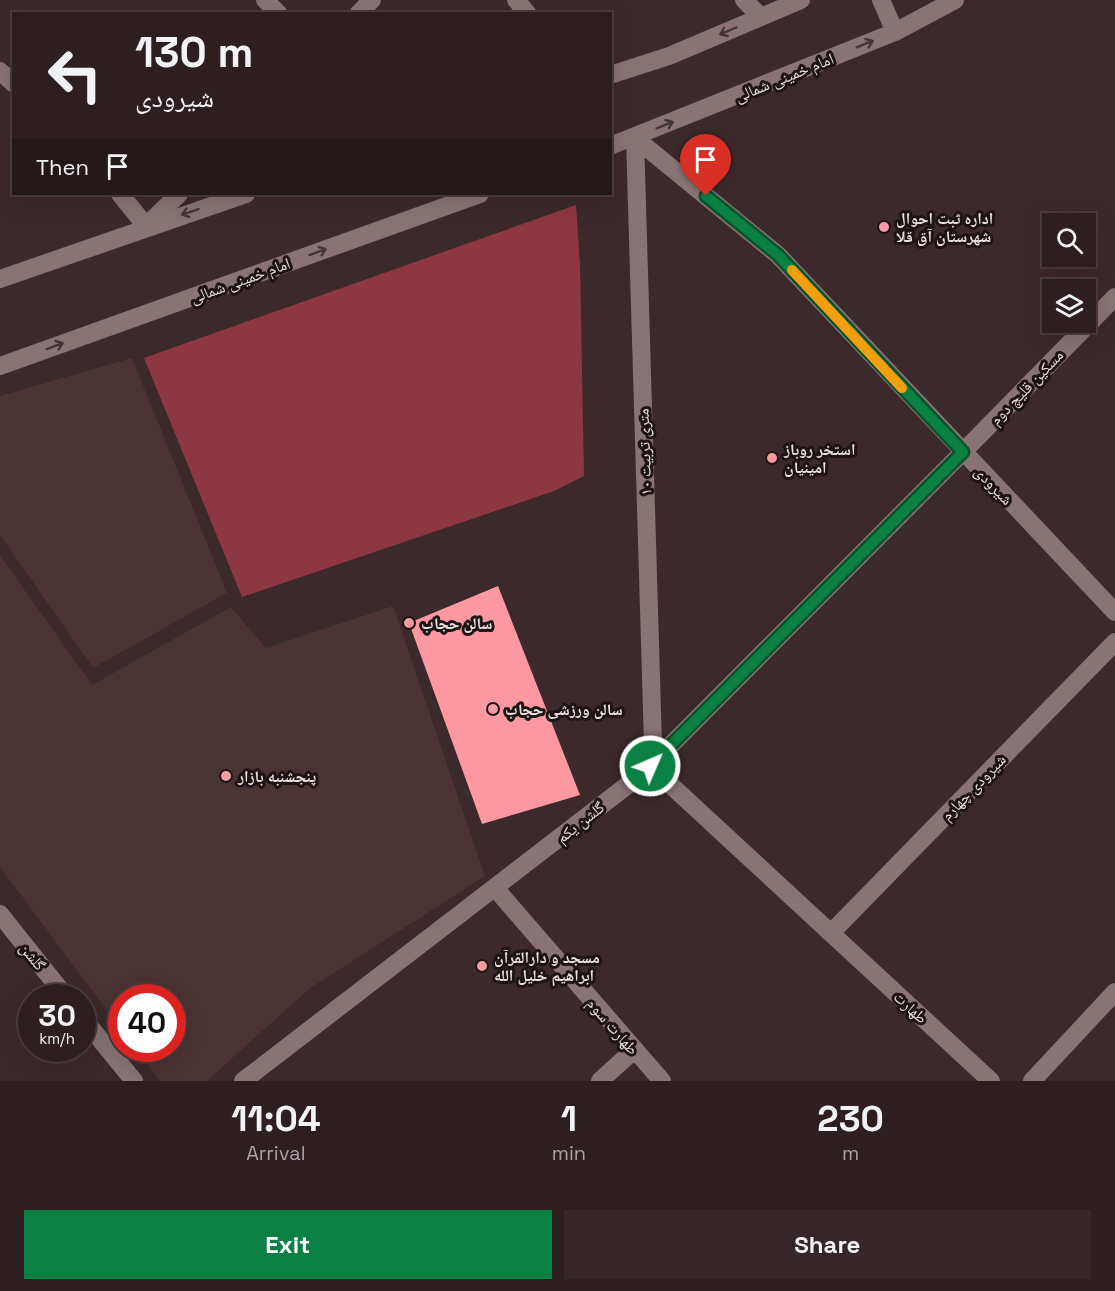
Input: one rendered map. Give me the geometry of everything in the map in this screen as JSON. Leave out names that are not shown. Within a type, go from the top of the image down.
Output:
[{"type":"street","points":[[265,0],[277,12]]},
{"type":"street","points":[[360,12],[372,0]]},
{"type":"street","points":[[516,0],[526,12]]},
{"type":"street","points":[[744,0],[761,17]]},
{"type":"street","points":[[612,74],[669,56],[801,0]]},
{"type":"street","points":[[882,0],[895,32]]},
{"type":"street","name":"امام خمینی شمالی","points":[[612,145],[895,32],[955,0]]},
{"type":"street","points":[[0,71],[12,82]]},
{"type":"street","name":"شیرودی","points":[[635,138],[778,255],[1115,612]]},
{"type":"street","name":"۱۰ متری تربیت","points":[[635,138],[653,744],[650,766]]},
{"type":"street","points":[[121,195],[146,226]]},
{"type":"street","points":[[146,226],[178,195]]},
{"type":"street","points":[[0,279],[146,226],[243,195]]},
{"type":"street","name":"امام خمینی شمالی","points":[[0,366],[477,195]]},
{"type":"street","name":"مسکین قلیچ دوم","points":[[963,452],[1115,297]]},
{"type":"street","name":"گلشن یکم","points":[[243,1081],[650,766],[963,452]]},
{"type":"street","name":"شیرودی چهارم","points":[[831,933],[1115,642]]},
{"type":"street","name":"طهارت","points":[[650,766],[991,1081]]},
{"type":"street","name":"طهارت سوم","points":[[495,888],[662,1081]]},
{"type":"street","name":"گلشن","points":[[0,914],[56,984]]},
{"type":"street","points":[[1032,1081],[1115,992]]},
{"type":"street","points":[[96,1034],[134,1081]]},
{"type":"street","points":[[600,1081],[633,1050]]},
{"type":"shaded area","points":[[576,205],[580,264],[584,476],[554,491],[242,597],[144,358]]},
{"type":"shaded area","points":[[132,358],[227,593],[93,668],[0,535],[0,396]]},
{"type":"shaded area","name":"پنجشنبه بازار","points":[[0,555],[92,685],[231,607],[266,648],[393,606],[485,876],[309,989],[207,1081],[160,1081],[146,1062],[186,1062],[186,984],[108,984],[108,1012],[96,996],[96,984],[87,984],[0,867]]},
{"type":"building","name":"سالن ورزشی حجاب","points":[[498,586],[580,795],[482,824],[409,623]]},
{"type":"slow traffic","points":[[792,270],[902,388]]},
{"type":"place","name":"اداره ثبت احوال شهرستان آق قلا","points":[[884,227]]},
{"type":"place","name":"استخر روباز امینیان","points":[[772,458]]},
{"type":"place","name":"سالن حجاب","points":[[409,623]]},
{"type":"place","name":"سالن ورزشی حجاب","points":[[493,709]]},
{"type":"place","name":"پنجشنبه بازار","points":[[226,776]]},
{"type":"place","name":"مسجد و دارالقرآن ابراهیم خلیل الله","points":[[482,966]]},
{"type":"route","points":[[650,766],[963,452],[778,255],[706,196]]}]
